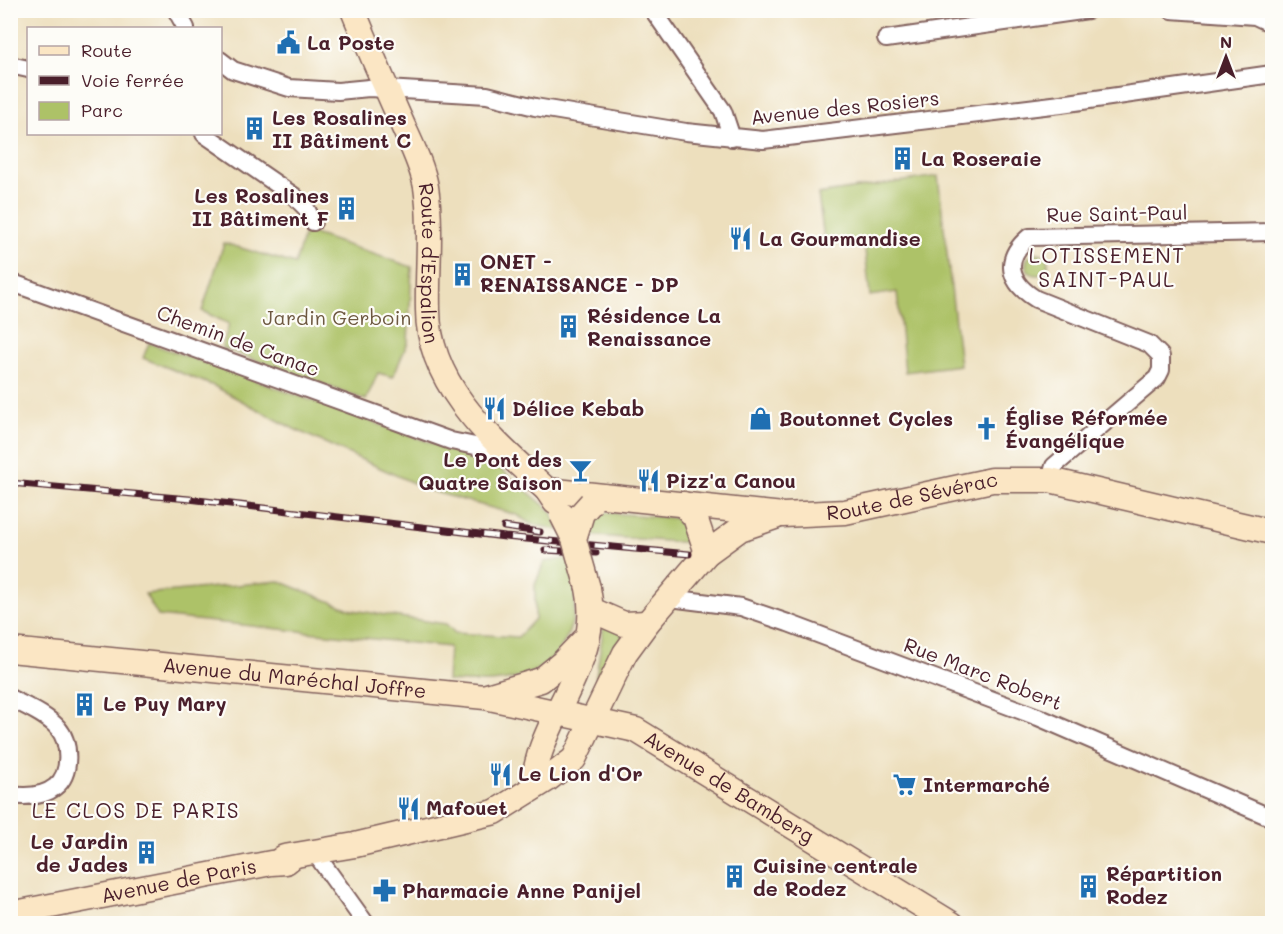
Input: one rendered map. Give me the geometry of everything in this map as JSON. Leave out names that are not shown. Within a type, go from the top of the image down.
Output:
[{"type":"main road","name":"Route d'Espalion","points":[[353,10],[426,186],[429,251],[428,311],[434,351],[450,388],[483,426],[547,490],[573,539]]},
{"type":"main road","name":"Route de Sévérac","points":[[547,490],[596,500],[689,511],[783,515],[845,512],[992,480],[1050,480],[1272,532]]},
{"type":"main road","points":[[540,783],[582,706],[590,599],[573,539],[582,513],[596,500]]},
{"type":"main road","points":[[689,511],[707,553]]},
{"type":"main road","points":[[541,750],[582,706],[647,623],[707,553],[740,529],[783,515]]},
{"type":"main road","points":[[590,599],[624,624],[647,623]]},
{"type":"main road","points":[[484,697],[541,680],[586,646]]},
{"type":"main road","name":"Avenue du Maréchal Joffre","points":[[10,650],[582,706]]},
{"type":"main road","points":[[541,680],[582,706]]},
{"type":"main road","points":[[484,697],[526,719],[541,750],[540,783]]},
{"type":"main road","name":"Avenue de Bamberg","points":[[582,706],[629,729],[952,924]]},
{"type":"main road","name":"Avenue de Paris","points":[[10,914],[285,860],[495,812],[574,759],[582,706]]},
{"type":"main road","points":[[574,759],[629,729]]},
{"type":"street","points":[[653,10],[723,111],[732,138]]},
{"type":"street","points":[[886,39],[1088,10]]},
{"type":"street","points":[[1171,10],[1255,16],[1272,24]]},
{"type":"street","name":"Avenue des Rosiers","points":[[222,61],[234,70],[289,88],[487,95],[535,107],[732,138],[763,140],[884,127],[1272,74]]},
{"type":"street","points":[[10,65],[27,69]]},
{"type":"street","points":[[205,135],[294,196],[306,208],[313,222]]},
{"type":"street","name":"Rue Saint-Paul","points":[[1050,480],[1054,466],[1150,384],[1161,370],[1161,356],[1156,348],[1036,299],[1023,291],[1013,278],[1012,258],[1020,245],[1029,237],[1272,232]]},
{"type":"street","name":"Chemin de Canac","points":[[10,282],[451,441],[509,453]]},
{"type":"street","points":[[451,441],[483,426]]},
{"type":"street","name":"Rue Marc Robert","points":[[674,594],[741,607],[788,623],[1038,717],[1272,818]]},
{"type":"street","points":[[10,698],[57,727],[68,747],[65,770],[56,787],[34,796],[10,795]]},
{"type":"street","points":[[315,853],[365,923]]},
{"type":"green space","points":[[938,176],[960,365],[905,372],[897,292],[870,296],[864,241],[825,246],[818,194]]},
{"type":"green space","name":"Jardin Gerboin","points":[[305,231],[412,267],[408,342],[393,377],[378,373],[366,400],[222,348],[229,324],[202,311],[224,243],[295,264]]},
{"type":"green space","points":[[1037,253],[1045,256],[1048,264],[1045,272],[1037,275],[1029,272],[1026,264],[1029,256]]},
{"type":"green space","points":[[149,343],[497,466],[552,512],[559,530],[531,524],[517,515],[431,491],[294,429],[214,386],[143,358]]},
{"type":"green space","points":[[596,512],[674,518],[688,527],[692,543],[584,535]]},
{"type":"green space","points":[[569,558],[574,577],[575,597],[574,615],[569,633],[548,662],[532,672],[496,682],[447,681],[449,647],[158,616],[145,594],[279,581],[352,610],[446,624],[455,633],[518,637],[535,619],[535,585],[544,562]]},
{"type":"green space","points":[[604,625],[628,631],[601,682],[596,676]]},
{"type":"railway","points":[[10,483],[189,499],[505,537],[689,554]]},
{"type":"railway","points":[[504,527],[540,532]]},
{"type":"railway","points":[[545,550],[596,553]]},
{"type":"place","name":"La Poste","points":[[289,43]]},
{"type":"place","name":"Les Rosalines II Bâtiment C","points":[[254,129]]},
{"type":"place","name":"La Roseraie","points":[[903,159]]},
{"type":"place","name":"Les Rosalines II Bâtiment F","points":[[347,208]]},
{"type":"place","name":"La Gourmandise","points":[[741,239]]},
{"type":"place","name":"ONET - RENAISSANCE - DP","points":[[462,274]]},
{"type":"place","name":"Résidence La Renaissance","points":[[569,327]]},
{"type":"place","name":"Délice Kebab","points":[[494,409]]},
{"type":"place","name":"Boutonnet Cycles","points":[[761,419]]},
{"type":"place","name":"Église Réformée Évangélique","points":[[987,429]]},
{"type":"place","name":"Le Pont des Quatre Saison","points":[[580,471]]},
{"type":"place","name":"Pizz'a Canou","points":[[648,481]]},
{"type":"place","name":"Le Puy Mary","points":[[85,704]]},
{"type":"place","name":"Le Lion d'Or","points":[[500,774]]},
{"type":"place","name":"Intermarché","points":[[905,785]]},
{"type":"place","name":"Mafouet","points":[[408,808]]},
{"type":"place","name":"Le Jardin de Jades","points":[[146,853]]},
{"type":"place","name":"Cuisine centrale de Rodez","points":[[735,877]]},
{"type":"place","name":"Répartition Rodez","points":[[1088,886]]},
{"type":"place","name":"Pharmacie Anne Panijel","points":[[384,891]]},
{"type":"district","name":"LOTISSEMENT SAINT-PAUL","points":[[1107,268]]},
{"type":"district","name":"LE CLOS DE PARIS","points":[[136,811]]}]
